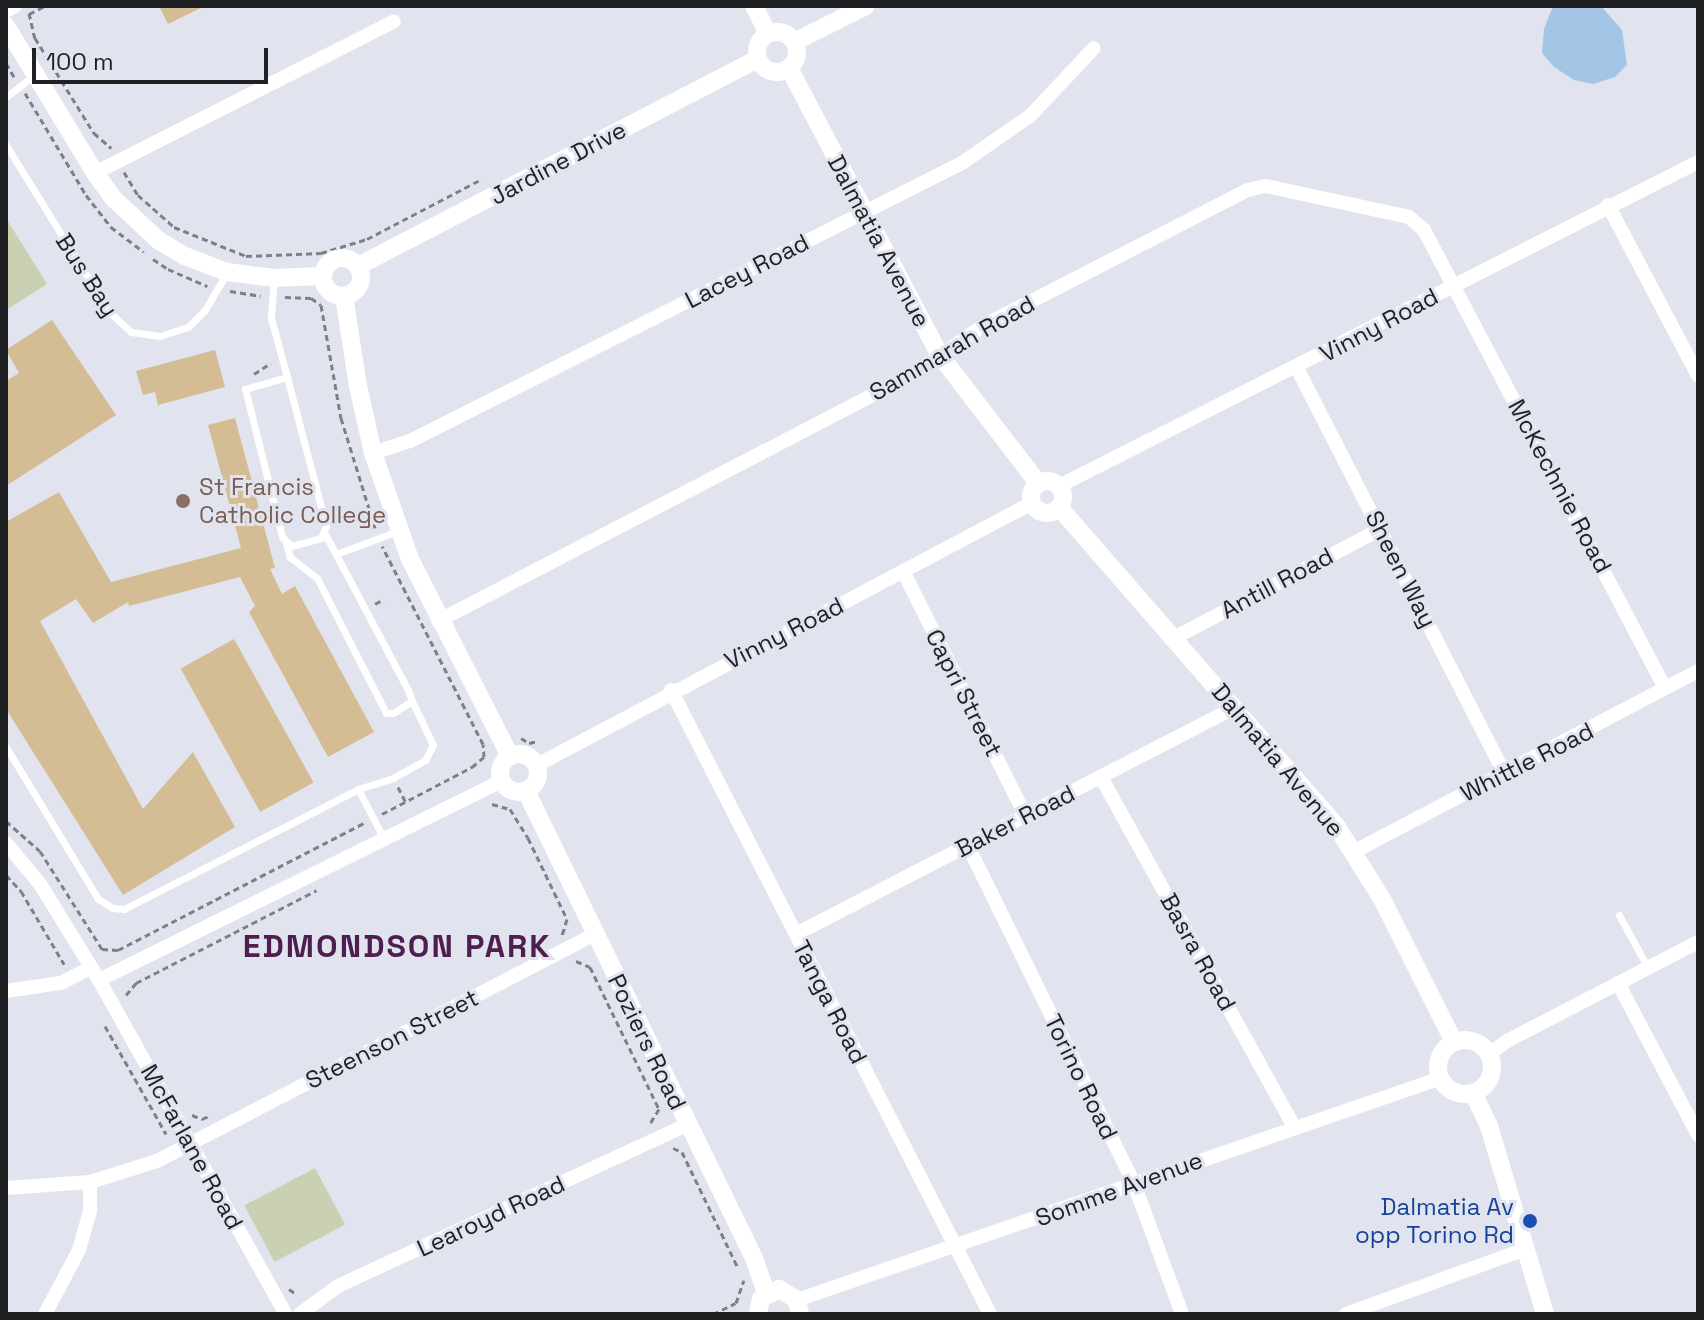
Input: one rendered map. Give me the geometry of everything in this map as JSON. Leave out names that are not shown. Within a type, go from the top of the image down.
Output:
[{"type":"street","points":[[6,11],[15,6]]},
{"type":"street","points":[[754,6],[768,34]]},
{"type":"street","points":[[794,42],[866,6]]},
{"type":"street","points":[[95,173],[394,21]]},
{"type":"street","points":[[6,26],[27,80],[113,198],[158,240],[223,280],[267,287],[322,276]]},
{"type":"street","points":[[783,33],[794,42],[797,56],[789,68],[775,72],[758,59],[758,44],[768,34],[783,33]]},
{"type":"street","name":"Lacey Road","points":[[373,453],[410,441],[962,163],[1030,116],[1094,48]]},
{"type":"street","name":"Jardine Drive","points":[[358,266],[758,59]]},
{"type":"street","name":"Dalmatia Avenue","points":[[789,68],[939,354],[1038,483]]},
{"type":"street","name":"Vinny Road","points":[[1059,486],[1698,162]]},
{"type":"street","name":"Sammarah Road","points":[[438,621],[917,372],[981,327],[1261,186],[1409,217],[1424,230],[1454,285]]},
{"type":"street","points":[[1608,205],[1698,376]]},
{"type":"street","points":[[336,258],[348,259],[358,266],[359,285],[344,296],[329,291],[322,276],[326,265],[336,258]]},
{"type":"street","name":"McKechnie Road","points":[[1454,285],[1665,688]]},
{"type":"street","points":[[344,296],[358,386],[373,453],[400,530],[438,621],[510,756]]},
{"type":"street","name":"Sheen Way","points":[[1297,368],[1504,772]]},
{"type":"street","points":[[1049,481],[1059,486],[1063,496],[1059,507],[1044,513],[1032,503],[1032,492],[1038,483],[1049,481]]},
{"type":"street","name":"Vinny Road","points":[[537,765],[671,690],[1032,503]]},
{"type":"street","name":"Dalmatia Avenue","points":[[1059,507],[1355,851],[1428,983],[1454,1042]]},
{"type":"street","name":"Antill Road","points":[[1174,638],[1381,529]]},
{"type":"street","name":"Capri Street","points":[[903,571],[1025,815]]},
{"type":"street","name":"Whittle Road","points":[[1355,851],[1698,671]]},
{"type":"street","name":"Tanga Road","points":[[671,690],[990,1314]]},
{"type":"street","name":"Baker Road","points":[[796,934],[1234,708]]},
{"type":"street","points":[[522,754],[537,765],[538,777],[526,791],[515,792],[502,781],[502,765],[510,756],[522,754]]},
{"type":"street","name":"Basra Road","points":[[1101,777],[1294,1127]]},
{"type":"street","points":[[6,991],[61,983],[95,974],[502,781]]},
{"type":"street","name":"Poziers Road","points":[[526,791],[754,1258],[766,1293]]},
{"type":"street","name":"McFarlane Road","points":[[6,843],[40,884],[95,974],[286,1314]]},
{"type":"street","name":"Torino Road","points":[[968,846],[1134,1184],[1182,1314]]},
{"type":"street","name":"Steenson Street","points":[[6,1188],[90,1182],[134,1171],[595,934]]},
{"type":"street","points":[[1489,1054],[1698,942]]},
{"type":"street","points":[[1618,983],[1698,1135]]},
{"type":"street","points":[[1474,1041],[1489,1054],[1490,1077],[1473,1093],[1458,1093],[1441,1078],[1440,1057],[1454,1042],[1474,1041]]},
{"type":"street","name":"Somme Avenue","points":[[798,1307],[954,1248],[1441,1078]]},
{"type":"street","points":[[1473,1093],[1489,1126],[1545,1314]]},
{"type":"street","name":"Learoyd Road","points":[[300,1314],[338,1286],[687,1125]]},
{"type":"street","points":[[45,1314],[79,1250],[90,1211],[90,1182]]},
{"type":"street","points":[[1346,1314],[1526,1249]]},
{"type":"street","points":[[758,1314],[758,1305],[766,1293],[787,1290],[798,1307]]},
{"type":"lane","points":[[6,97],[27,80]]},
{"type":"lane","name":"Bus Bay","points":[[6,145],[118,323],[145,336],[174,333],[198,319],[223,280]]},
{"type":"lane","points":[[6,747],[98,899],[113,908],[135,903],[358,789],[393,778],[431,753],[430,733],[325,534],[326,526],[271,318],[267,287]]},
{"type":"lane","points":[[287,377],[245,389],[290,557],[317,578],[386,713],[412,701]]},
{"type":"lane","points":[[336,554],[400,530]]},
{"type":"lane","points":[[286,543],[292,546],[325,534]]},
{"type":"lane","points":[[358,789],[384,839]]},
{"type":"lane","points":[[1619,915],[1648,968]]},
{"type":"path","points":[[25,6],[35,38],[94,133],[118,161],[138,195],[174,227],[246,256],[321,253],[367,239],[482,179]]},
{"type":"path","points":[[29,14],[45,6]]},
{"type":"path","points":[[6,63],[27,80],[86,195],[111,227],[168,269],[267,287],[311,298],[321,305],[341,418],[379,538],[483,744],[484,757],[472,767],[118,950],[102,949],[40,851],[6,821]]},
{"type":"path","points":[[261,303],[267,287]]},
{"type":"path","points":[[243,379],[272,363]]},
{"type":"path","points":[[518,736],[529,743],[538,741]]},
{"type":"path","points":[[481,806],[497,803],[510,809],[528,838],[567,919],[562,935],[550,941]]},
{"type":"path","points":[[6,875],[21,891],[64,964]]},
{"type":"path","points":[[124,999],[127,990],[136,983],[324,887]]},
{"type":"path","points":[[575,960],[590,967],[659,1109],[648,1126]]},
{"type":"path","points":[[670,1147],[682,1152],[738,1267]]},
{"type":"path","points":[[713,1314],[736,1303],[744,1279]]},
{"type":"path","points":[[285,1285],[299,1293]]},
{"type":"green space","points":[[6,218],[47,284],[6,310]]},
{"type":"green space","points":[[315,1168],[345,1225],[274,1262],[244,1206]]},
{"type":"water","points":[[1553,6],[1601,6],[1622,30],[1627,65],[1615,77],[1593,84],[1574,80],[1554,67],[1542,53],[1544,29]]},
{"type":"building","points":[[159,6],[205,6],[168,24]]},
{"type":"building","points":[[52,320],[116,415],[6,486],[6,381],[19,373],[6,350]]},
{"type":"building","points":[[215,350],[225,387],[158,405],[155,392],[143,395],[136,371]]},
{"type":"building","points":[[235,418],[275,568],[270,569],[282,594],[295,586],[374,732],[328,757],[249,612],[255,606],[240,577],[129,606],[128,602],[93,623],[76,599],[40,621],[143,809],[193,752],[235,827],[123,895],[6,709],[6,522],[59,492],[111,582],[241,548],[208,425]]},
{"type":"building","points":[[234,639],[314,782],[260,812],[181,669]]},
{"type":"place","name":"St Francis Catholic College","points":[[183,501]]},
{"type":"place","name":"Dalmatia Av opp Torino Rd","points":[[1530,1221]]},
{"type":"district","name":"EDMONDSON PARK","points":[[397,946]]}]
